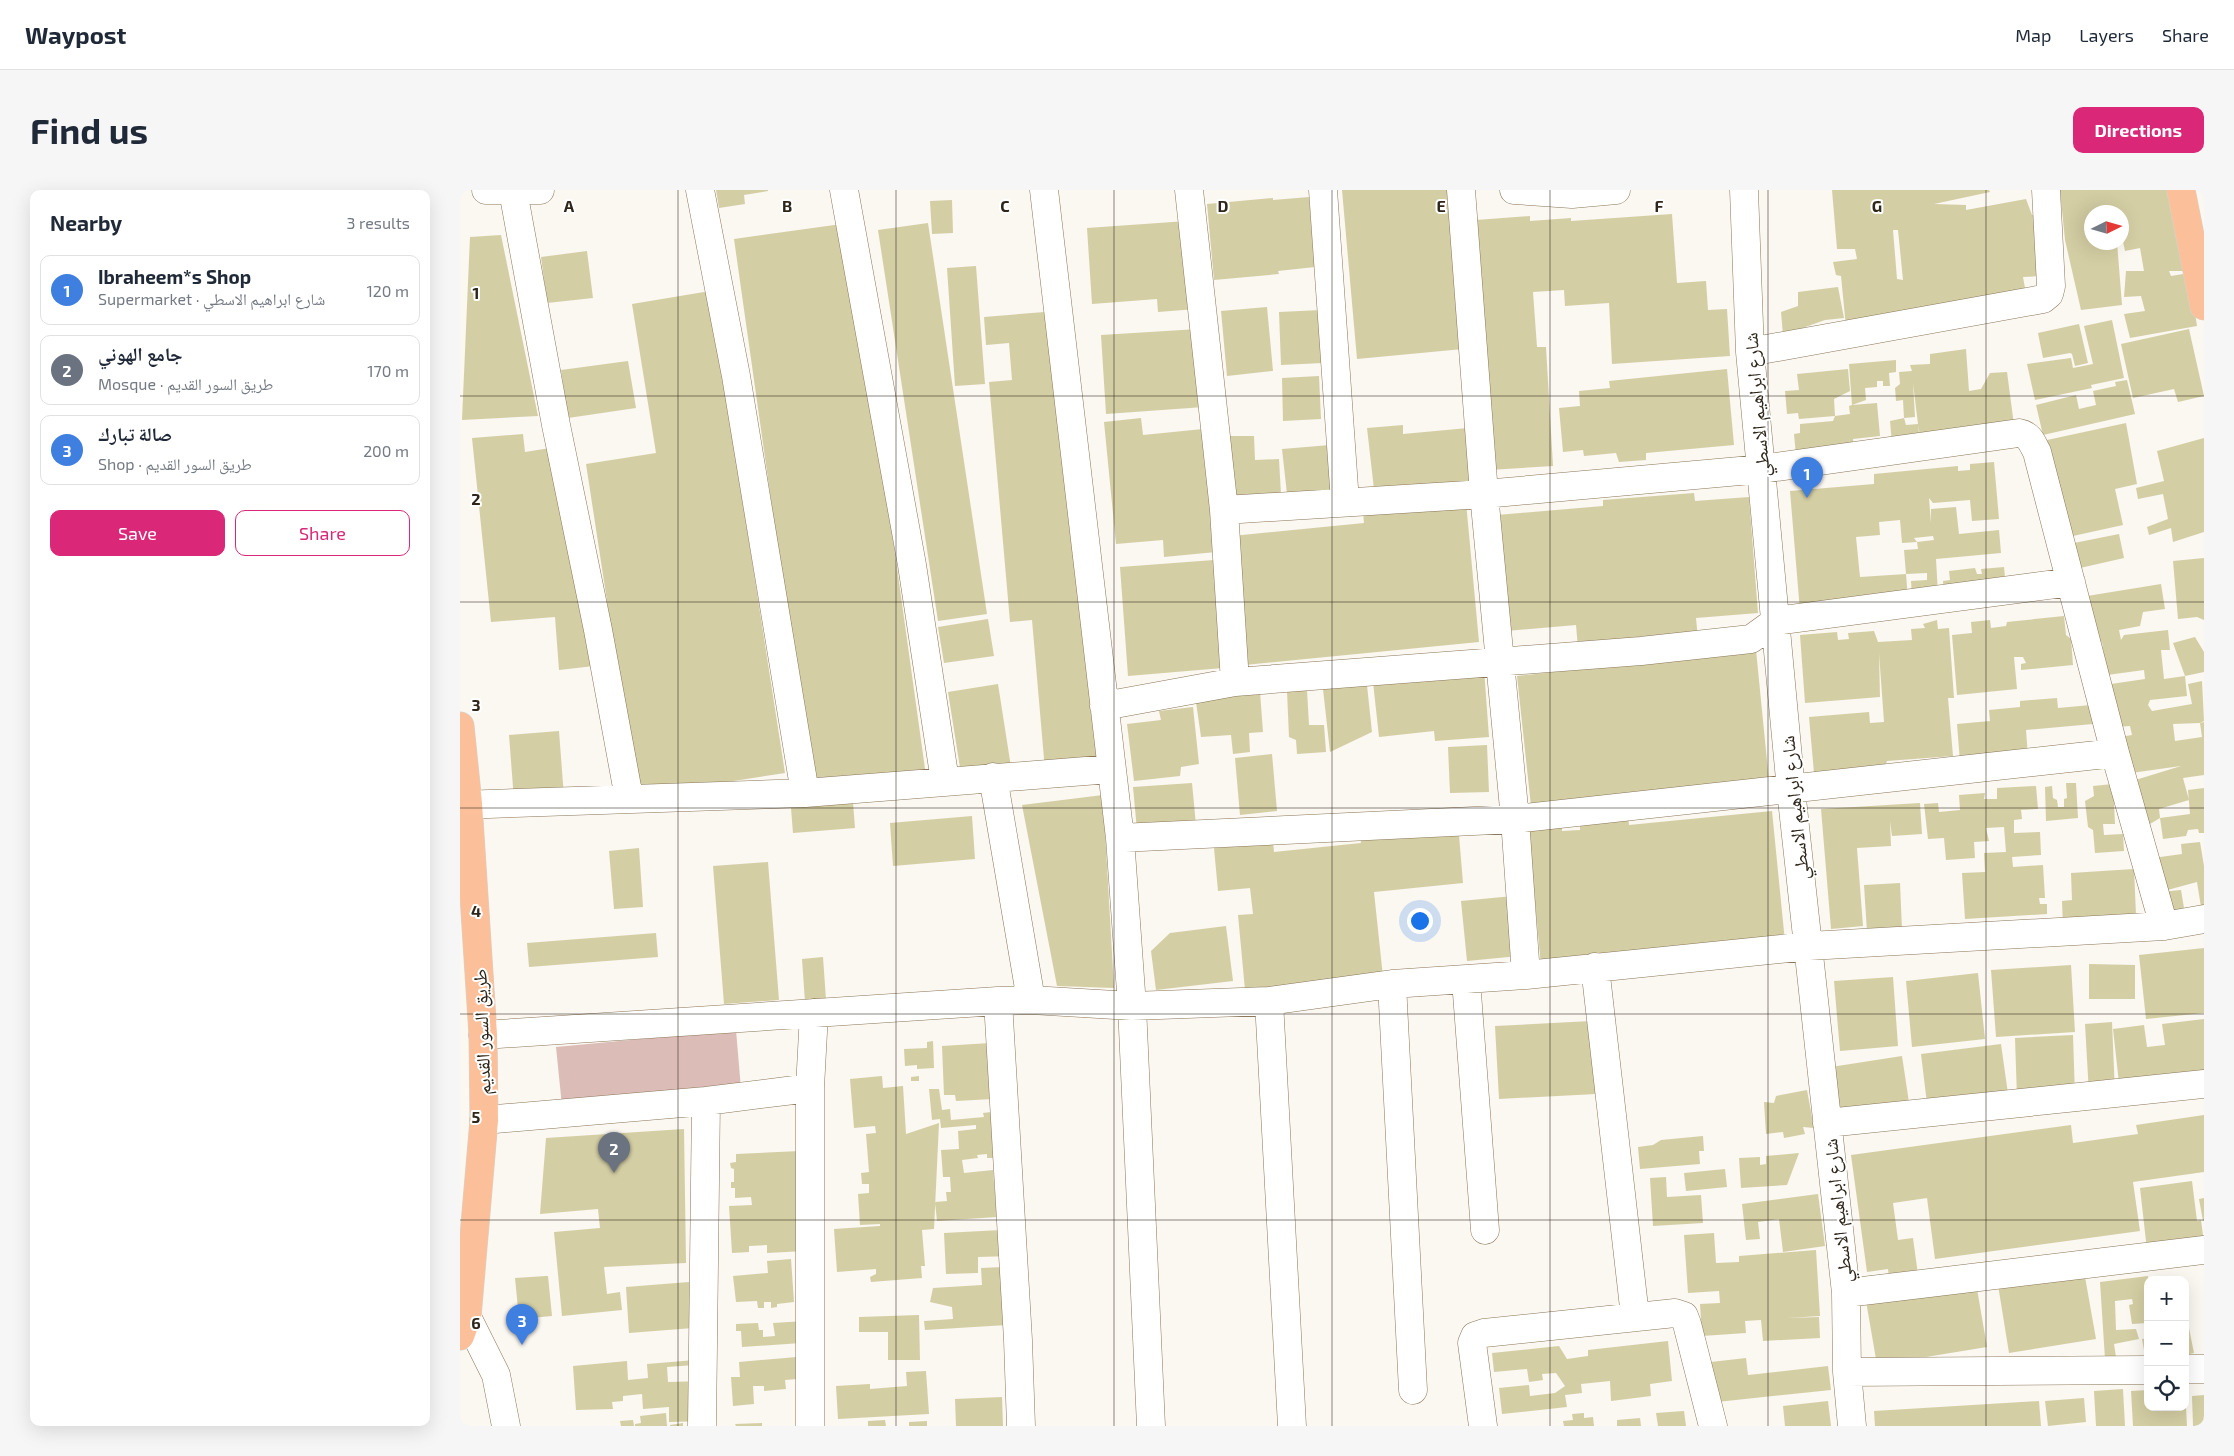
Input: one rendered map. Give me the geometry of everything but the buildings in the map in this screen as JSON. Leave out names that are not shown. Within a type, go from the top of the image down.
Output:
[{"type":"main road","points":[[2181,190],[2204,306]]},
{"type":"main road","name":"طريق السور القديم","points":[[460,726],[464,804],[483,1035],[484,1120],[462,1322]]},
{"type":"street","points":[[486,190],[527,191],[556,425],[598,630],[629,798]]},
{"type":"street","points":[[700,190],[736,376],[805,792]]},
{"type":"street","points":[[844,190],[912,564],[945,781]]},
{"type":"street","points":[[1044,190],[1120,838],[1132,1006],[1150,1426]]},
{"type":"street","points":[[1189,190],[1224,510],[1235,682]]},
{"type":"street","points":[[1323,190],[1345,502]]},
{"type":"street","points":[[1461,190],[1484,494],[1515,819],[1526,975]]},
{"type":"street","points":[[1514,190],[1572,194],[1616,190]]},
{"type":"street","name":"شارع ابراهيم الاسطي","points":[[1744,190],[1750,352],[1791,790],[1846,1293],[1847,1372],[1852,1426]]},
{"type":"street","points":[[1750,352],[2043,299],[2049,294],[2052,286],[2046,190]]},
{"type":"street","points":[[1224,510],[1484,494],[1762,470],[2018,433],[2024,434],[2030,438],[2037,452],[2115,753],[2164,926]]},
{"type":"street","points":[[1104,706],[1235,682],[1501,660],[1641,651],[1751,639],[1776,622],[2071,582]]},
{"type":"street","points":[[1120,838],[1515,819],[2115,753]]},
{"type":"street","points":[[464,804],[805,792],[1111,769]]},
{"type":"street","points":[[993,777],[1031,1000]]},
{"type":"street","points":[[483,1035],[998,1001],[1031,1000],[1132,1006],[1269,1001],[1392,984],[1526,975],[1809,946],[2164,926],[2204,919]]},
{"type":"street","points":[[1595,967],[1635,1316]]},
{"type":"street","points":[[1466,980],[1484,1230]]},
{"type":"street","points":[[1392,984],[1413,1390]]},
{"type":"street","points":[[998,1001],[1018,1340],[1021,1426]]},
{"type":"street","points":[[1269,1001],[1292,1426]]},
{"type":"street","points":[[810,1426],[810,1088],[814,1013]]},
{"type":"street","points":[[1827,1123],[2204,1084]]},
{"type":"street","points":[[484,1120],[706,1101],[810,1088]]},
{"type":"street","points":[[702,1426],[706,1101]]},
{"type":"street","points":[[1846,1293],[2204,1250]]},
{"type":"street","points":[[1483,1426],[1472,1343],[1475,1336],[1484,1333],[1675,1313],[1684,1316],[1713,1426]]},
{"type":"street","points":[[462,1322],[496,1375],[506,1426]]},
{"type":"street","points":[[2189,1369],[2204,1369]]},
{"type":"street","points":[[1847,1372],[2144,1370]]},
{"type":"shaded area","points":[[736,1030],[741,1089],[562,1106],[556,1047]]},
{"type":"place","name":"Ibraheem*s Shop","points":[[1807,498]]},
{"type":"place","name":"جامع الهوني","points":[[614,1173]]},
{"type":"place","name":"صالة تبارك","points":[[522,1345]]}]
